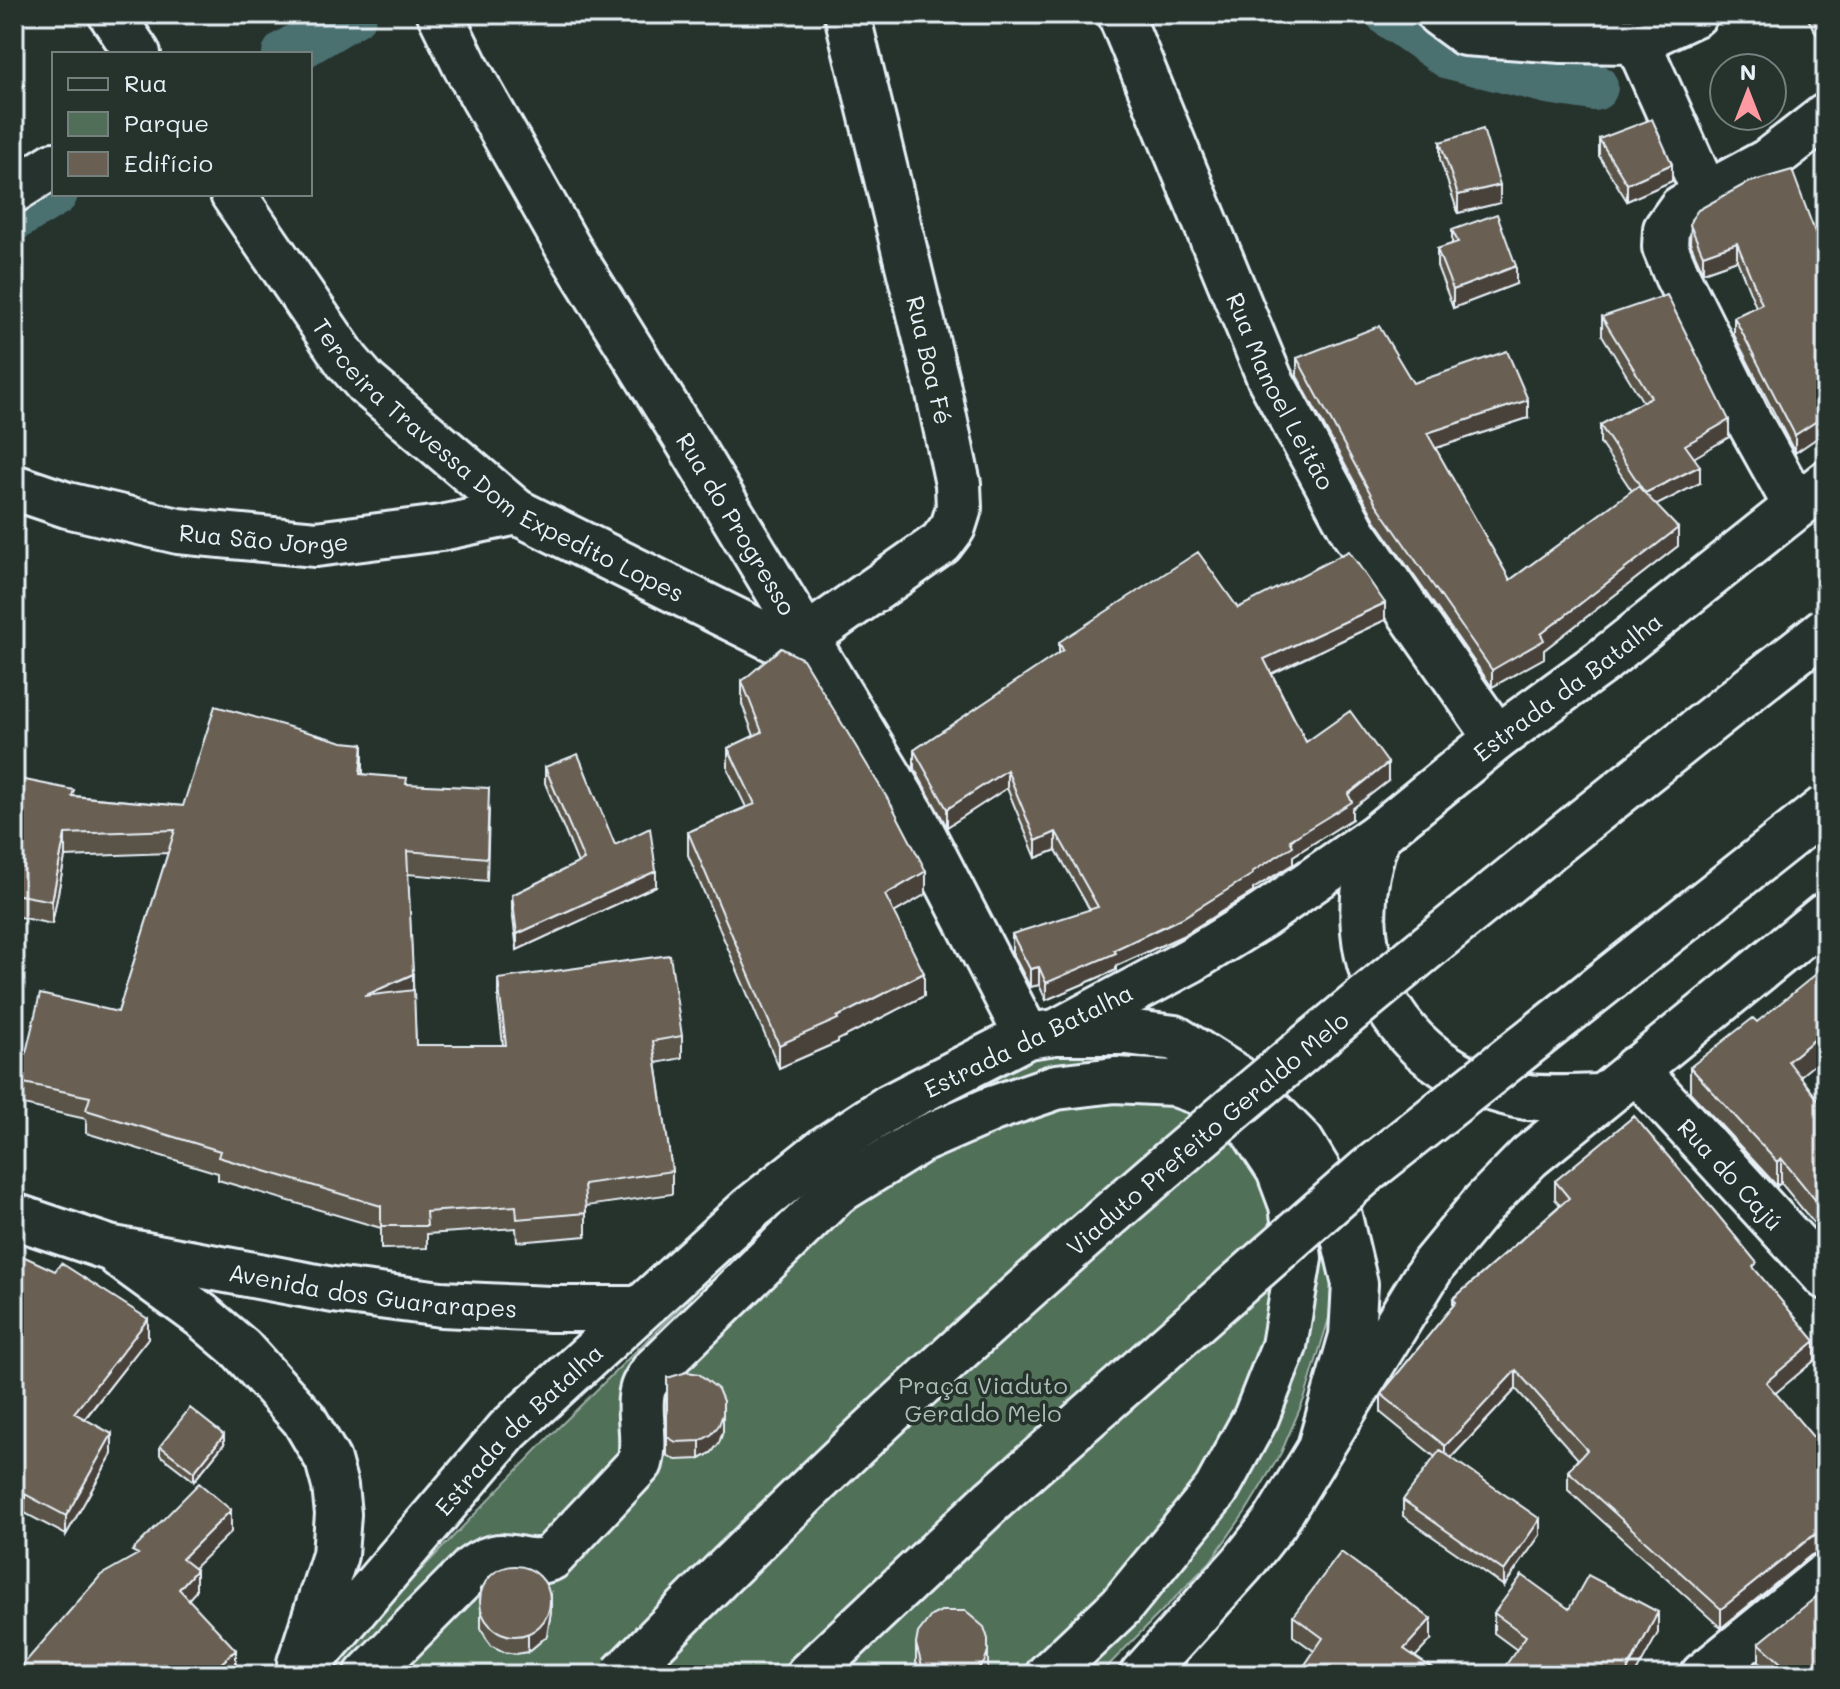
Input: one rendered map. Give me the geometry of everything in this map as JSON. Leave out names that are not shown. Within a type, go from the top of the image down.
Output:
[{"type":"main road","points":[[111,14],[137,52]]},
{"type":"main road","name":"Rua do Progresso","points":[[440,14],[465,65],[570,251],[813,649],[1042,1034]]},
{"type":"main road","name":"Rua Boa Fé","points":[[813,649],[941,543],[953,527],[959,508],[958,484],[937,384],[847,14]]},
{"type":"main road","name":"Rua Manoel Leitão","points":[[1120,14],[1270,379],[1354,533],[1497,738]]},
{"type":"main road","points":[[1458,20],[1562,40],[1637,41],[1695,14]]},
{"type":"main road","points":[[1637,41],[1706,195]]},
{"type":"main road","points":[[1811,494],[1751,425],[1665,247],[1666,229],[1681,208],[1768,161],[1826,116]]},
{"type":"main road","points":[[14,190],[52,166]]},
{"type":"main road","name":"Terceira Travessa Dom Expedito Lopes","points":[[234,196],[347,361],[366,383],[517,512],[813,649]]},
{"type":"main road","name":"Rua São Jorge","points":[[14,487],[67,505],[178,531],[316,544],[441,528],[517,512]]},
{"type":"main road","name":"Estrada da Batalha","points":[[298,1675],[508,1430],[751,1208],[825,1149],[889,1107],[1042,1034],[1226,938],[1378,835],[1497,738],[1600,663],[1811,494]]},
{"type":"main road","name":"Viaduto Prefeito Geraldo Melo","points":[[622,1675],[677,1618],[898,1407],[1113,1213],[1337,1022],[1561,838],[1826,629]]},
{"type":"main road","points":[[808,1675],[993,1500],[1368,1170],[1826,807]]},
{"type":"main road","points":[[1378,835],[1366,865],[1361,917],[1363,941],[1381,991],[1392,1014],[1407,1033],[1442,1065],[1462,1078],[1519,1096],[1602,1097]]},
{"type":"main road","points":[[1142,1675],[1275,1522],[1433,1265],[1484,1203],[1529,1157],[1826,915]]},
{"type":"main road","points":[[1042,1034],[1127,1032],[1175,1038],[1238,1078],[1301,1142],[1330,1190],[1355,1284],[1352,1336],[1320,1447]]},
{"type":"main road","name":"Rua do Cajú","points":[[1635,1069],[1826,1277]]},
{"type":"main road","points":[[367,1675],[473,1568],[488,1557],[505,1556],[539,1562],[551,1558],[640,1463],[645,1447],[643,1388],[653,1371],[837,1192],[921,1140],[992,1109],[1056,1087],[1115,1080],[1173,1083],[1223,1101],[1252,1129],[1279,1170],[1292,1205],[1299,1258],[1284,1346],[1256,1417],[1216,1490],[1121,1606],[1048,1675]]},
{"type":"main road","name":"Avenida dos Guararapes","points":[[14,1216],[109,1248],[283,1282],[441,1304],[639,1309]]},
{"type":"main road","name":"Avenida dos Guararapes","points":[[109,1248],[201,1315],[241,1349],[304,1419],[328,1460],[338,1514],[335,1555],[298,1675]]},
{"type":"main road","points":[[1703,1675],[1826,1575]]},
{"type":"green space","name":"Praça Viaduto Geraldo Melo","points":[[1081,1045],[1171,1045],[1332,1249],[1330,1315],[1305,1397],[1281,1453],[1210,1562],[1099,1675],[324,1675],[363,1630],[557,1429],[808,1181],[898,1119],[1021,1060]]},
{"type":"building","points":[[1813,14],[1826,14],[1826,27],[1822,29]]},
{"type":"building","points":[[1652,119],[1672,164],[1627,184],[1599,139]]},
{"type":"building","points":[[1483,129],[1500,185],[1458,195],[1440,142]]},
{"type":"building","points":[[1792,170],[1826,262],[1826,415],[1795,435],[1734,317],[1762,304],[1737,243],[1703,255],[1690,225],[1698,210],[1747,183]]},
{"type":"building","points":[[1497,214],[1516,266],[1453,290],[1437,249],[1458,242],[1452,230]]},
{"type":"building","points":[[1667,295],[1729,420],[1685,445],[1700,466],[1645,493],[1600,425],[1651,397],[1602,317]]},
{"type":"building","points":[[1379,326],[1413,383],[1507,351],[1528,400],[1427,433],[1510,580],[1638,486],[1678,528],[1541,634],[1544,640],[1492,670],[1375,502],[1297,358]]},
{"type":"building","points":[[1349,551],[1385,603],[1264,659],[1306,742],[1350,711],[1388,763],[1348,794],[1352,802],[1290,840],[1293,846],[1253,874],[1182,918],[1114,950],[1116,953],[1046,983],[1039,967],[1030,969],[1012,934],[1098,907],[1056,832],[1036,841],[1007,770],[947,809],[914,750],[1063,650],[1059,642],[1198,552],[1238,608]]},
{"type":"building","points":[[781,648],[803,659],[892,806],[926,871],[885,895],[924,973],[838,1019],[779,1045],[688,832],[755,804],[728,748],[762,732],[742,681]]},
{"type":"building","points":[[215,706],[343,742],[363,744],[360,774],[407,778],[406,784],[489,788],[487,858],[407,851],[413,974],[364,996],[414,990],[416,1045],[506,1045],[498,979],[670,955],[682,1036],[653,1041],[672,1171],[584,1184],[586,1213],[517,1219],[516,1206],[426,1212],[427,1226],[381,1226],[381,1206],[218,1157],[220,1151],[86,1110],[90,1097],[19,1082],[40,994],[118,1012],[175,830],[65,834],[52,901],[14,894],[14,811],[20,779],[74,790],[72,796],[183,806]]},
{"type":"building","points":[[578,754],[615,845],[650,828],[656,871],[517,934],[512,895],[584,860],[545,767]]},
{"type":"building","points":[[1826,966],[1826,1030],[1788,1061],[1826,1110],[1826,1213],[1781,1158],[1777,1162],[1690,1067],[1753,1018],[1757,1022]]},
{"type":"building","points":[[1634,1116],[1757,1263],[1753,1267],[1815,1341],[1766,1382],[1826,1452],[1826,1532],[1811,1537],[1721,1609],[1568,1471],[1587,1450],[1516,1370],[1445,1446],[1381,1394],[1456,1302],[1453,1299],[1569,1198],[1555,1181]]},
{"type":"building","points":[[14,1252],[55,1271],[61,1263],[148,1319],[74,1413],[112,1434],[66,1516],[25,1494],[14,1510]]},
{"type":"building","points":[[687,1372],[699,1374],[718,1389],[723,1401],[723,1414],[711,1435],[700,1441],[676,1442],[667,1437],[667,1378]]},
{"type":"building","points":[[190,1408],[224,1435],[194,1472],[160,1446]]},
{"type":"building","points":[[1440,1450],[1540,1519],[1504,1571],[1403,1500]]},
{"type":"building","points":[[199,1483],[231,1510],[182,1559],[196,1570],[179,1589],[236,1650],[208,1675],[14,1675],[101,1575],[138,1554],[132,1551]]},
{"type":"building","points":[[1341,1552],[1431,1619],[1404,1649],[1442,1675],[1298,1675],[1323,1638],[1293,1616]]},
{"type":"building","points":[[508,1566],[522,1566],[544,1581],[550,1601],[548,1614],[540,1626],[522,1636],[508,1636],[486,1621],[480,1608],[480,1594],[495,1572]]},
{"type":"building","points":[[1522,1575],[1569,1609],[1588,1575],[1658,1612],[1625,1675],[1499,1675],[1526,1636],[1494,1613]]},
{"type":"building","points":[[1826,1589],[1826,1675],[1792,1675],[1759,1643]]},
{"type":"building","points":[[941,1611],[965,1611],[984,1627],[988,1651],[984,1663],[971,1675],[934,1675],[922,1666],[916,1644],[918,1633],[931,1616]]},
{"type":"building","points":[[1752,1665],[1770,1675],[1739,1675]]},
{"type":"waterway","points":[[289,52],[353,14]]},
{"type":"waterway","points":[[1390,14],[1449,55],[1548,80],[1594,87]]},
{"type":"waterway","points":[[14,217],[52,194]]}]
